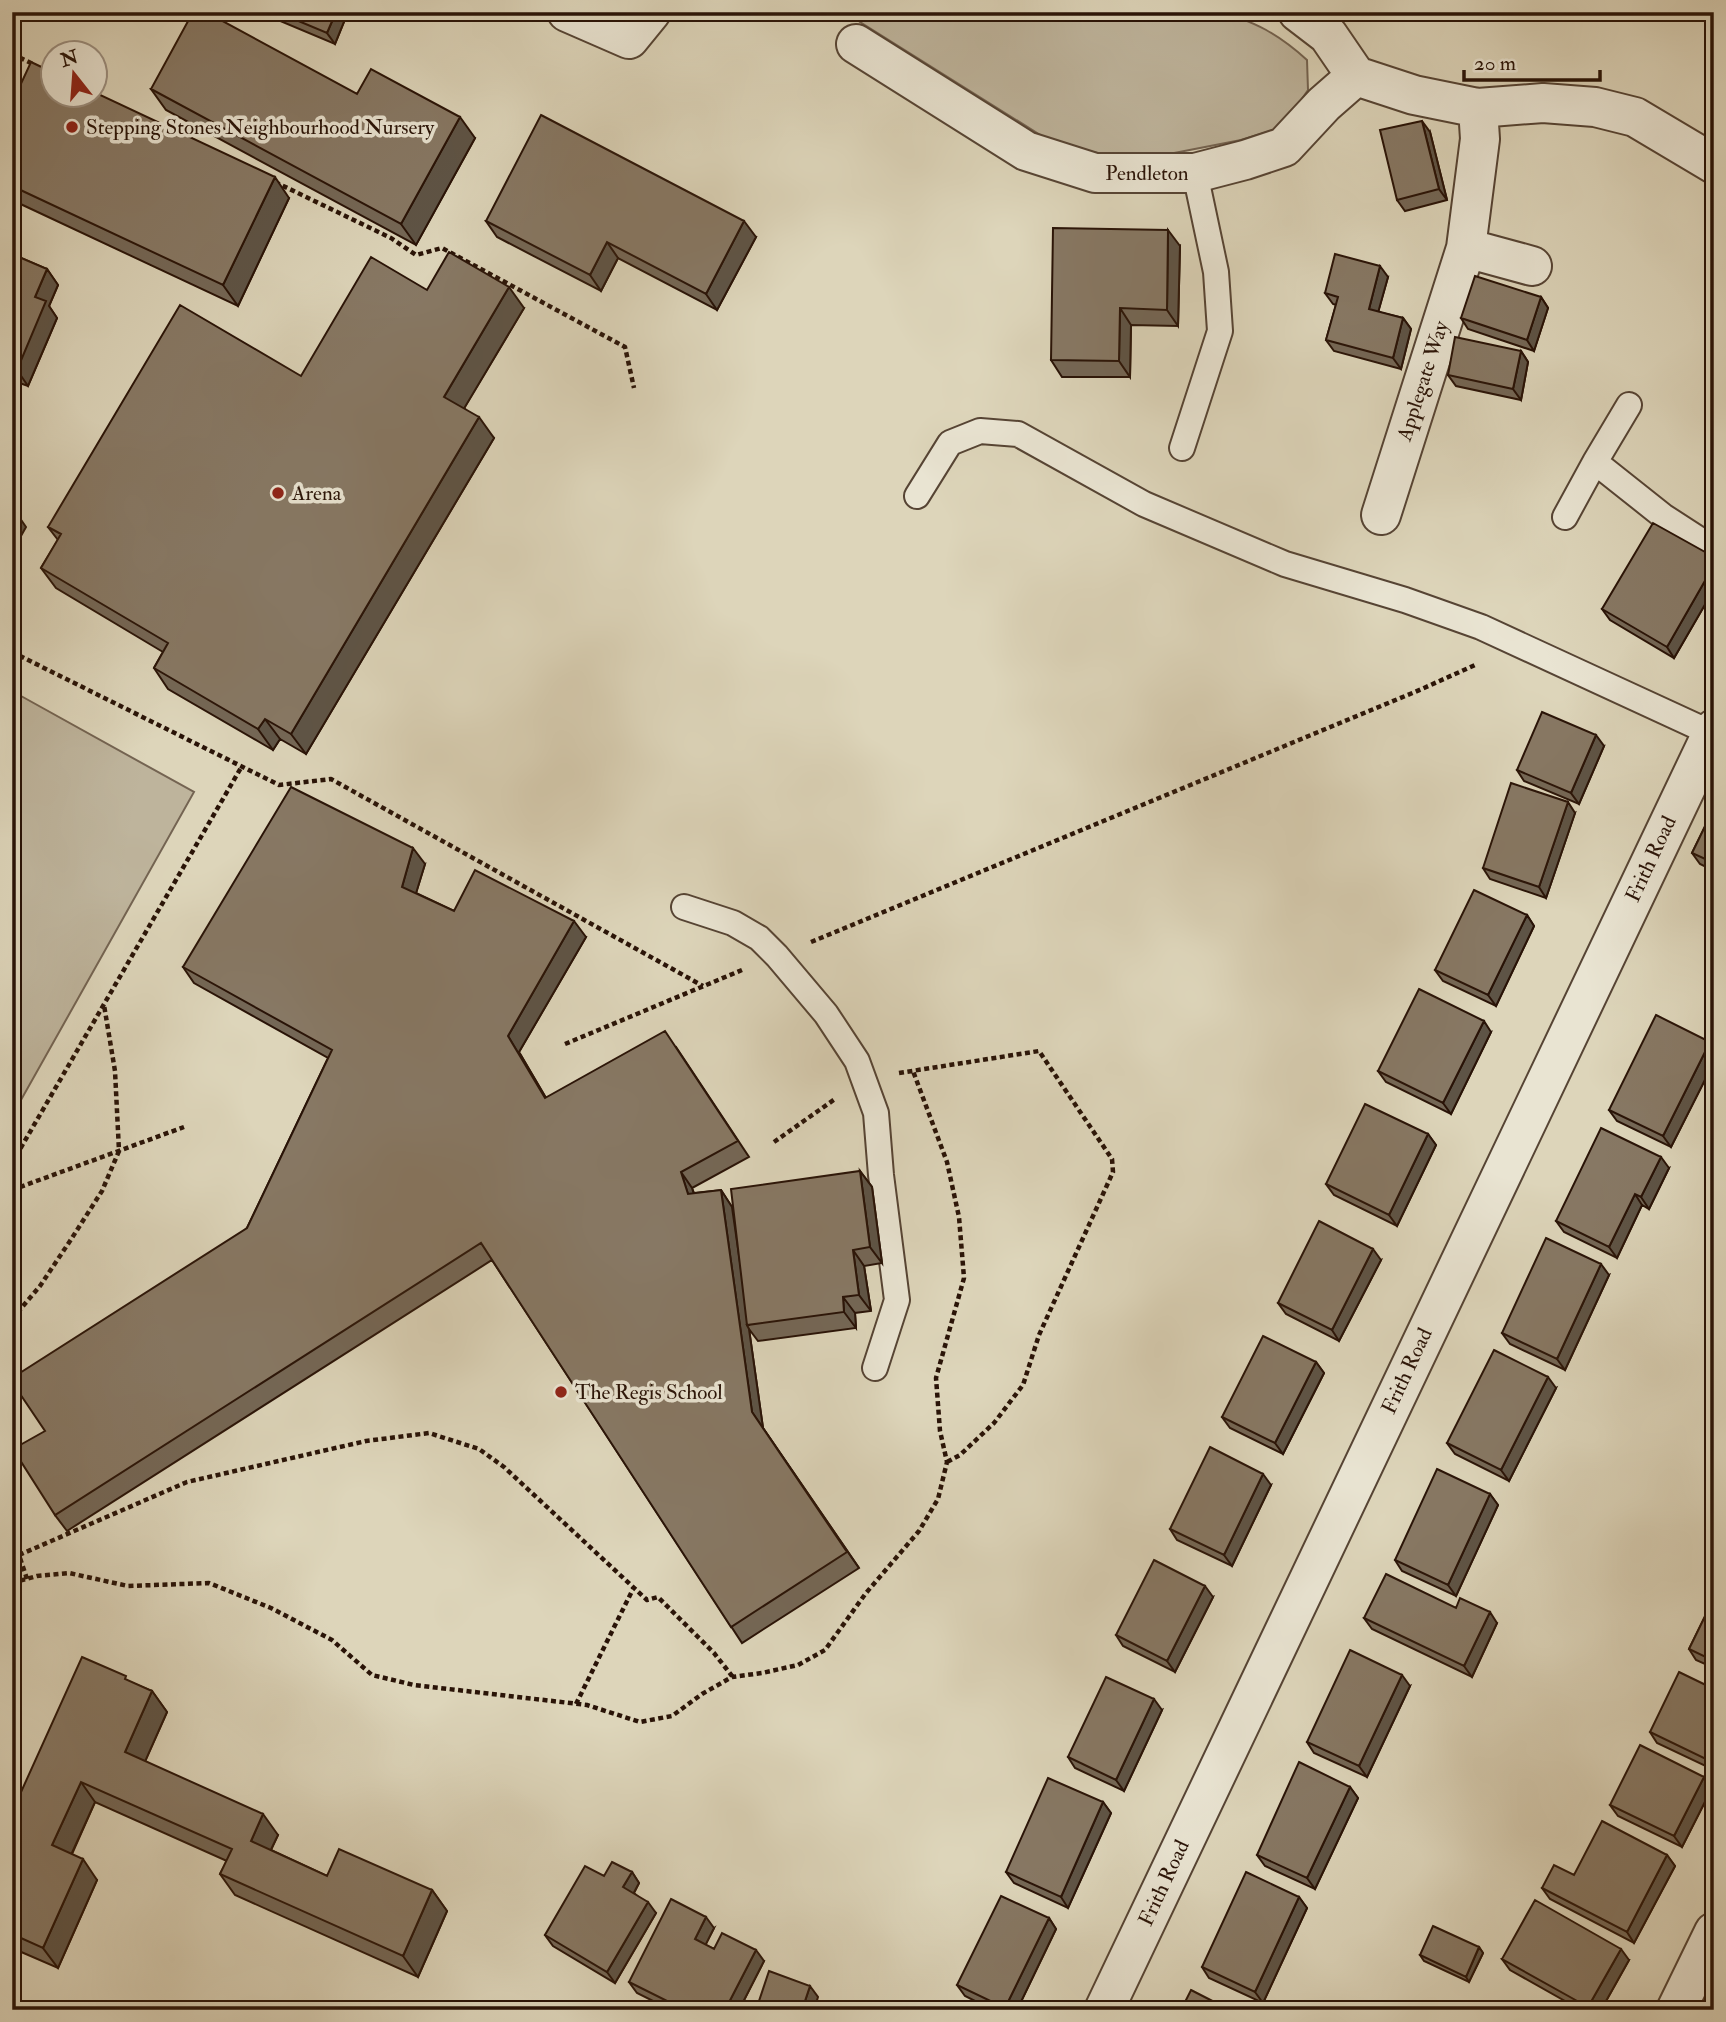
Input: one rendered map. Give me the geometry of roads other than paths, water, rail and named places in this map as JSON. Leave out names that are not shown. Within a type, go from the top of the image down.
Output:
[{"type":"street","points":[[566,12],[629,39],[651,12]]},
{"type":"street","points":[[1298,12],[1328,35],[1356,76],[1414,95],[1478,108],[1543,103],[1595,107],[1635,117],[1714,164]]},
{"type":"street","name":"Pendleton","points":[[856,44],[1026,151],[1095,173],[1195,173],[1284,147],[1324,104],[1356,76]]},
{"type":"street","name":"Applegate Way","points":[[1381,515],[1466,248],[1480,139],[1478,108]]},
{"type":"street","points":[[1466,248],[1532,266]]},
{"type":"street","name":"Frith Road","points":[[1104,2010],[1713,732]]},
{"type":"street","points":[[1676,2010],[1714,1932]]},
{"type":"lane","points":[[1182,448],[1220,331],[1216,272],[1195,173]]},
{"type":"lane","points":[[1564,517],[1629,405]]},
{"type":"lane","points":[[917,496],[950,443],[980,431],[1018,434],[1144,504],[1285,564],[1405,600],[1481,627],[1713,732]]},
{"type":"lane","points":[[1595,462],[1662,516],[1714,549]]},
{"type":"lane","points":[[684,906],[733,923],[759,938],[826,1014],[857,1061],[876,1113],[897,1300],[875,1368]]},
{"type":"place","name":"Stepping Stones Neighbourhood Nursery","points":[[72,127]]},
{"type":"place","name":"Arena","points":[[278,493]]},
{"type":"place","name":"The Regis School","points":[[561,1392]]}]
